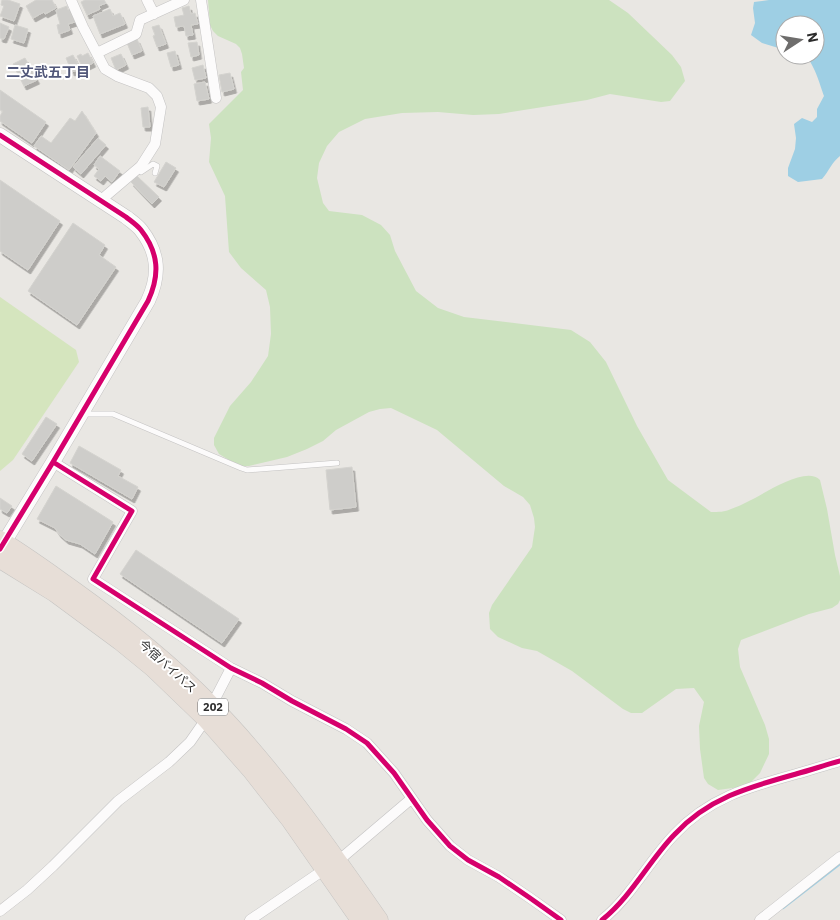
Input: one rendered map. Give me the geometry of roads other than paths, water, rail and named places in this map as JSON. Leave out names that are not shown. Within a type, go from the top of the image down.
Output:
[{"type":"highway","name":"今宿バイパス","points":[[1,547],[68,586],[131,633],[167,664],[208,712],[265,766],[331,865],[360,920]]},
{"type":"highway","name":"今宿バイパス","points":[[331,865],[379,920]]},
{"type":"street","points":[[71,0],[105,69],[117,76],[149,88],[157,96],[161,107],[155,144],[138,168],[101,200]]},
{"type":"street","points":[[147,0],[154,14]]},
{"type":"street","points":[[97,53],[136,34],[140,20],[184,0]]},
{"type":"street","points":[[201,0],[216,98]]},
{"type":"street","points":[[0,135],[126,217],[140,229],[149,241],[156,267],[156,278],[148,301],[1,547]]},
{"type":"street","points":[[53,462],[132,511],[92,579],[231,668],[262,683],[292,702],[367,743],[394,773],[426,820],[450,846],[468,860],[499,878],[562,920]]},
{"type":"street","points":[[0,911],[53,866],[118,802],[169,762],[190,742],[231,668]]},
{"type":"street","points":[[602,920],[622,900],[673,835],[687,821],[706,807],[764,783],[840,761]]},
{"type":"street","points":[[250,920],[331,865],[411,799]]},
{"type":"street","points":[[760,920],[840,857]]},
{"type":"lane","points":[[138,168],[142,172],[153,164],[157,166],[155,172]]},
{"type":"lane","points":[[83,411],[89,414],[113,414],[247,470],[337,463]]},
{"type":"water","points":[[769,0],[840,0],[840,156],[822,179],[798,182],[788,176],[788,168],[795,149],[794,124],[802,118],[812,122],[817,117],[817,109],[824,96],[812,65],[825,65],[825,15],[775,15],[775,47],[762,43],[751,35],[755,23],[754,2]]},
{"type":"waterway","points":[[783,908],[840,864]]},
{"type":"district","name":"二丈武五丁目","points":[[48,72]]}]
